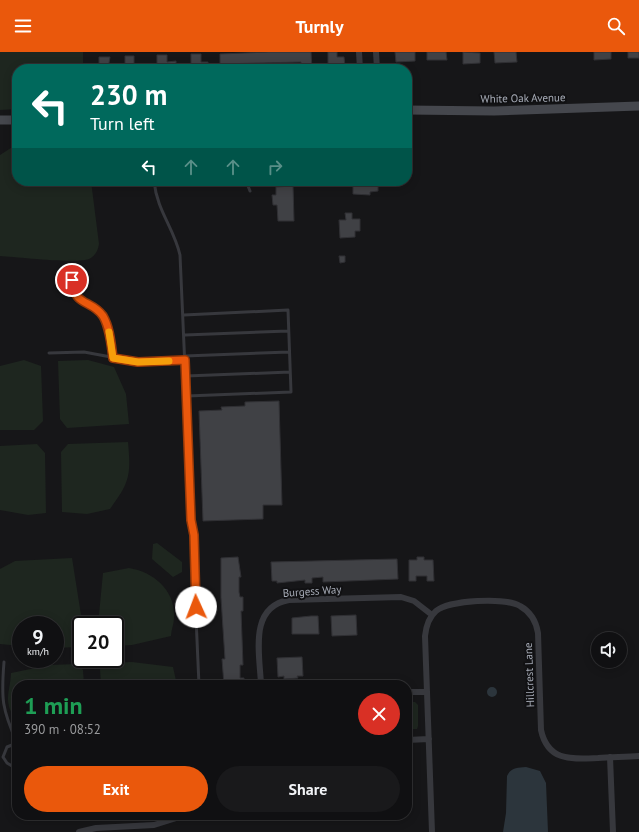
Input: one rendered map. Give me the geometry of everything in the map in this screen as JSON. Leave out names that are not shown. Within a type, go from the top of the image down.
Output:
[{"type":"street","points":[[359,52],[360,64]]},
{"type":"street","points":[[376,52],[377,64]]},
{"type":"street","name":"White Oak Avenue","points":[[412,110],[494,111],[639,106]]},
{"type":"street","points":[[0,120],[12,120]]},
{"type":"street","name":"Burgess Way","points":[[261,680],[260,627],[264,615],[278,603],[289,600],[401,597],[414,601],[432,615]]},
{"type":"street","name":"Hillcrest Lane","points":[[432,615],[446,605],[459,603],[508,602],[526,609],[534,619],[538,633],[541,730],[544,742],[552,751],[568,759],[639,756]]},
{"type":"street","points":[[432,615],[428,622],[424,636],[432,832]]},
{"type":"street","points":[[412,692],[427,692]]},
{"type":"street","points":[[412,740],[429,739]]},
{"type":"street","points":[[610,757],[613,832]]},
{"type":"street","points":[[79,832],[96,828],[154,825],[170,820]]},
{"type":"lane","points":[[155,186],[160,208],[176,240],[180,255],[184,314],[199,680]]},
{"type":"lane","points":[[248,186],[250,191]]},
{"type":"lane","points":[[72,280],[73,291],[76,297],[98,310],[103,316],[108,327],[113,358]]},
{"type":"lane","points":[[184,314],[288,310],[291,392],[187,396]]},
{"type":"lane","points":[[184,335],[288,331]]},
{"type":"lane","points":[[49,353],[78,352],[138,362],[185,360]]},
{"type":"lane","points":[[185,356],[289,352]]},
{"type":"lane","points":[[186,376],[290,372]]},
{"type":"lane","points":[[4,662],[2,702],[12,731]]},
{"type":"lane","points":[[12,745],[7,747],[3,757],[7,763],[12,766]]},
{"type":"shaded area","points":[[0,52],[83,52],[83,64],[12,64],[12,109],[0,110]]},
{"type":"shaded area","points":[[12,147],[12,186],[92,186],[99,244],[96,253],[91,258],[72,261],[0,256],[0,155]]},
{"type":"shaded area","points":[[24,360],[41,366],[43,421],[34,430],[0,430],[0,366]]},
{"type":"shaded area","points":[[88,360],[114,367],[126,394],[129,424],[67,428],[60,419],[58,361]]},
{"type":"shaded area","points":[[128,442],[128,478],[122,492],[110,509],[87,514],[62,512],[61,452],[68,444]]},
{"type":"shaded area","points":[[37,444],[45,453],[46,513],[28,515],[0,510],[0,446]]},
{"type":"shaded area","points":[[157,543],[182,562],[182,572],[173,577],[152,559],[153,544]]},
{"type":"shaded area","points":[[72,558],[81,616],[72,616],[72,647],[64,648],[64,616],[12,616],[12,645],[0,644],[0,569],[15,561]]},
{"type":"shaded area","points":[[129,568],[147,574],[162,584],[171,599],[174,608],[174,620],[171,636],[124,645],[124,616],[99,616],[103,573]]},
{"type":"shaded area","points":[[124,662],[132,662],[173,667],[176,680],[101,680],[100,669],[124,668]]},
{"type":"shaded area","points":[[64,664],[72,664],[72,668],[81,668],[83,670],[84,680],[12,680],[12,714],[8,703],[11,673],[35,668],[64,668]]},
{"type":"shaded area","points":[[490,687],[494,687],[497,692],[494,697],[490,697],[487,694],[487,690]]},
{"type":"shaded area","points":[[412,702],[415,702],[418,705],[417,729],[412,729]]},
{"type":"shaded area","points":[[526,767],[540,771],[546,783],[548,832],[503,832],[506,813],[507,776],[513,769]]},
{"type":"building","points":[[311,52],[312,64],[301,64],[301,62],[220,64],[220,54]]},
{"type":"building","points":[[328,52],[337,52],[337,57],[344,57],[345,64],[328,64]]},
{"type":"building","points":[[395,52],[415,52],[415,61],[396,62]]},
{"type":"building","points":[[427,52],[446,52],[447,60],[427,60]]},
{"type":"building","points":[[463,52],[480,53],[480,63],[463,64]]},
{"type":"building","points":[[494,52],[516,52],[517,62],[495,63]]},
{"type":"building","points":[[594,52],[611,52],[611,59],[594,60]]},
{"type":"building","points":[[628,52],[639,52],[639,58],[628,58]]},
{"type":"building","points":[[191,54],[201,54],[201,62],[208,62],[208,64],[191,64]]},
{"type":"building","points":[[157,55],[167,55],[167,62],[176,61],[176,64],[157,64]]},
{"type":"building","points":[[125,56],[134,56],[134,64],[125,64]]},
{"type":"building","points":[[99,57],[110,57],[109,64],[99,64]]},
{"type":"building","points":[[293,186],[294,221],[278,221],[277,205],[273,205],[272,195],[276,195],[276,187]]},
{"type":"building","points":[[353,186],[378,186],[378,191],[370,192],[370,195],[353,194]]},
{"type":"building","points":[[345,213],[352,213],[352,219],[360,219],[360,231],[355,231],[355,237],[340,238],[339,220],[346,220]]},
{"type":"building","points":[[339,256],[345,256],[345,262],[340,263]]},
{"type":"building","points":[[279,401],[282,505],[263,505],[263,519],[203,521],[199,411],[222,410],[221,407],[245,406],[245,402]]},
{"type":"building","points":[[238,557],[241,577],[239,577],[239,592],[240,597],[243,597],[243,611],[241,611],[243,665],[240,665],[240,678],[244,678],[244,680],[224,680],[222,659],[225,659],[221,598],[221,558]]},
{"type":"building","points":[[417,557],[424,557],[424,560],[433,560],[434,581],[427,581],[427,576],[416,576],[416,581],[409,581],[409,560],[417,560]]},
{"type":"building","points":[[397,559],[398,579],[323,582],[323,577],[312,578],[312,583],[305,583],[305,580],[277,583],[277,581],[272,581],[271,562]]},
{"type":"building","points":[[356,615],[357,635],[332,636],[331,616]]},
{"type":"building","points":[[318,616],[319,634],[292,634],[292,618]]},
{"type":"building","points":[[302,657],[303,676],[284,679],[284,676],[278,677],[277,658]]},
{"type":"slow traffic","points":[[109,332],[113,358],[138,362],[169,361]]},
{"type":"route","points":[[72,280],[73,291],[76,297],[98,310],[103,316],[108,327],[113,358],[138,362],[185,360],[191,520],[194,535],[196,607]]}]
